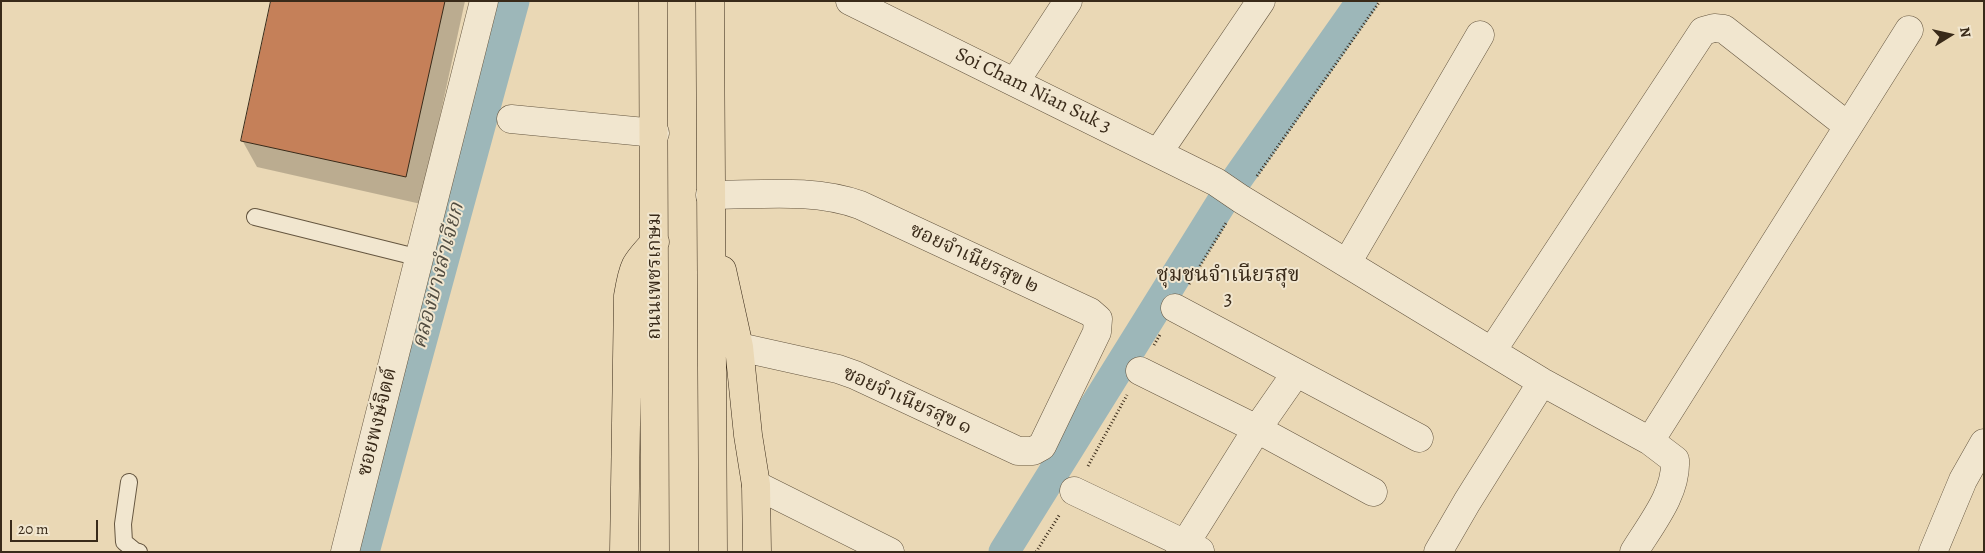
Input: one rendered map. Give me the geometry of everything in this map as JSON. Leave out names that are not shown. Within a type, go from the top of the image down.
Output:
[{"type":"main road","name":"ถนนเพชรเกษม","points":[[653,1],[655,134],[655,551]]},
{"type":"main road","points":[[710,1],[712,551]]},
{"type":"main road","points":[[710,204],[739,347],[748,435],[756,485],[757,552]]},
{"type":"main road","points":[[624,552],[628,296],[632,272],[637,260],[655,242]]},
{"type":"street","name":"ซอยพงษ์จิตต์","points":[[345,552],[484,1]]},
{"type":"street","name":"Soi Cham Nian Suk 3","points":[[850,1],[1158,153],[1231,192],[1542,382],[1650,441],[1674,460],[1675,473],[1670,490],[1634,552]]},
{"type":"street","points":[[1015,82],[1068,1]]},
{"type":"street","points":[[1158,153],[1261,1]]},
{"type":"street","points":[[1492,351],[1703,30],[1724,29],[1848,126]]},
{"type":"street","points":[[1650,441],[1909,30]]},
{"type":"street","points":[[1347,263],[1480,35]]},
{"type":"street","points":[[511,119],[655,134]]},
{"type":"street","name":"ซอยจำเนียรสุข ๒","points":[[710,204],[815,195],[840,198],[860,205],[1090,312],[1098,318],[1096,332],[1042,446]]},
{"type":"street","points":[[1175,308],[1419,438]]},
{"type":"street","name":"ซอยจำเนียรสุข ๑","points":[[739,347],[846,372],[1018,451],[1033,451],[1042,446]]},
{"type":"street","points":[[1140,371],[1257,429],[1373,492]]},
{"type":"street","points":[[1074,491],[1189,549],[1257,429],[1296,373]]},
{"type":"street","points":[[1438,552],[1542,382]]},
{"type":"street","points":[[1932,552],[1964,480],[1984,443]]},
{"type":"street","points":[[756,485],[890,552]]},
{"type":"lane","points":[[254,217],[420,258]]},
{"type":"lane","points":[[129,482],[123,524],[124,542],[139,552]]},
{"type":"path","points":[[1231,192],[1380,1]]},
{"type":"building","points":[[271,1],[445,1],[406,177],[241,141]]},
{"type":"waterway","name":"คลองบางลำเจียก","points":[[364,552],[514,1]]},
{"type":"waterway","points":[[1004,552],[1230,189],[1362,1]]},
{"type":"district","name":"ชุมชนจำเนียรสุข 3","points":[[1228,288]]}]
